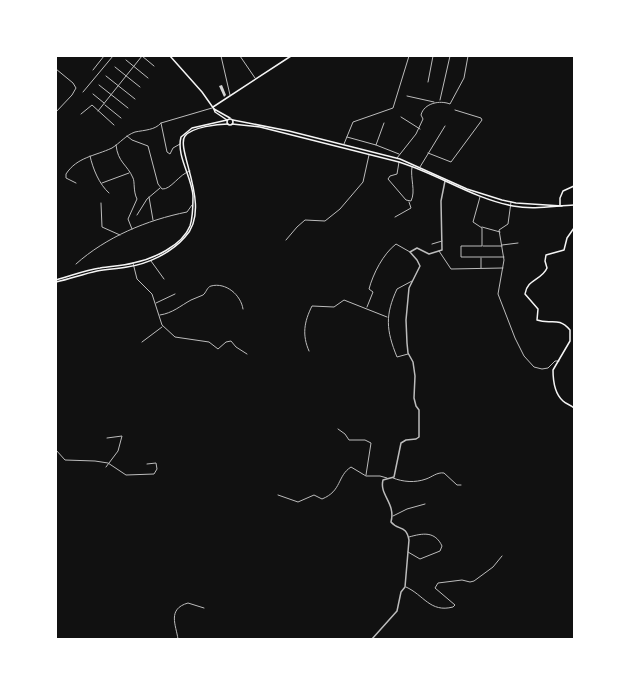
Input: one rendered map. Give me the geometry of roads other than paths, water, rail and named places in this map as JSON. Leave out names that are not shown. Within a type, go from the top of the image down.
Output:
[{"type":"main road","points":[[170,56],[202,92],[213,108],[227,120],[228,124]]},
{"type":"main road","points":[[213,108],[230,95],[291,56]]},
{"type":"main road","points":[[213,108],[233,120],[390,158],[480,196],[510,205],[534,208],[574,205]]},
{"type":"main road","points":[[219,121],[220,115]]},
{"type":"main road","points":[[189,171],[180,144],[181,137],[187,130],[230,118]]},
{"type":"main road","points":[[232,124],[233,120]]},
{"type":"main road","points":[[56,281],[96,271],[133,266],[151,261],[170,250],[188,234],[194,222],[194,205],[189,171],[183,147],[184,137],[196,130],[228,124],[260,127],[344,145],[369,154],[397,158],[420,167],[446,181],[483,195],[511,202],[560,206]]},
{"type":"main road","points":[[560,206],[562,191],[574,186]]},
{"type":"main road","points":[[56,281],[95,269],[134,263],[158,254],[185,234],[191,223],[194,205]]},
{"type":"main road","points":[[574,228],[567,238],[564,250],[546,255],[546,271],[529,283],[525,294],[538,310],[538,320],[543,322],[559,321],[570,330],[570,341],[553,370],[554,384],[562,400],[574,408]]},
{"type":"street","points":[[93,70],[104,56]]},
{"type":"street","points":[[83,92],[113,56]]},
{"type":"street","points":[[98,111],[142,56],[154,66]]},
{"type":"street","points":[[221,56],[230,95]]},
{"type":"street","points":[[240,56],[256,78]]},
{"type":"street","points":[[344,145],[353,122],[393,108],[409,56]]},
{"type":"street","points":[[428,82],[433,56]]},
{"type":"street","points":[[440,101],[450,56]]},
{"type":"street","points":[[408,96],[450,104],[464,78],[468,56]]},
{"type":"street","points":[[126,60],[148,78]]},
{"type":"street","points":[[115,68],[140,87]]},
{"type":"street","points":[[56,69],[73,82],[76,88],[72,95],[56,112]]},
{"type":"street","points":[[106,76],[135,99]]},
{"type":"street","points":[[99,85],[128,108]]},
{"type":"street","points":[[93,94],[121,118]]},
{"type":"street","points":[[397,158],[420,129],[423,119],[421,112],[435,102]]},
{"type":"street","points":[[81,114],[92,105],[114,125]]},
{"type":"street","points":[[76,183],[66,178],[66,174],[70,168],[89,155],[116,144],[134,133],[157,127],[161,123],[213,108]]},
{"type":"street","points":[[428,154],[451,162],[482,120],[481,118],[455,110]]},
{"type":"street","points":[[401,117],[420,129]]},
{"type":"street","points":[[376,145],[384,122]]},
{"type":"street","points":[[161,123],[167,152],[170,154],[173,148],[180,144]]},
{"type":"street","points":[[420,167],[445,126]]},
{"type":"street","points":[[127,136],[132,140],[146,144],[150,148],[158,184],[161,188],[166,190],[182,174],[189,171]]},
{"type":"street","points":[[346,137],[376,145],[400,154]]},
{"type":"street","points":[[116,144],[118,156],[133,178],[133,189],[137,199],[128,219],[132,229]]},
{"type":"street","points":[[286,240],[305,220],[325,221],[340,209],[363,182],[369,154]]},
{"type":"street","points":[[89,155],[92,167],[101,183],[110,193]]},
{"type":"street","points":[[395,217],[411,208],[409,201],[406,200],[388,179],[390,176],[397,174],[399,162]]},
{"type":"street","points":[[409,201],[412,201],[413,197],[411,174],[412,166]]},
{"type":"street","points":[[101,183],[129,173]]},
{"type":"street","points":[[410,252],[416,248],[423,250],[426,254],[442,250],[441,201],[446,181]]},
{"type":"street","points":[[137,214],[149,197],[161,188]]},
{"type":"street","points":[[480,196],[473,222],[500,232]]},
{"type":"street","points":[[149,197],[153,220]]},
{"type":"street","points":[[511,202],[508,224],[501,228],[500,232],[504,257],[498,294],[515,338],[524,356],[534,367],[542,369],[548,368],[555,361],[559,361]]},
{"type":"street","points":[[101,203],[102,227],[121,236]]},
{"type":"street","points":[[76,264],[96,248],[132,229],[153,220],[187,212],[194,205]]},
{"type":"street","points":[[481,226],[482,246]]},
{"type":"street","points":[[432,244],[442,241]]},
{"type":"street","points":[[367,308],[373,292],[368,289],[384,255],[396,244],[410,252],[420,266],[409,288],[406,320],[408,354],[413,362],[415,376],[414,398],[420,419],[419,437],[416,440],[406,440],[401,443],[395,473],[392,478]]},
{"type":"street","points":[[504,257],[461,257],[461,246],[518,244]]},
{"type":"street","points":[[439,251],[451,269],[503,268]]},
{"type":"street","points":[[481,258],[481,269]]},
{"type":"street","points":[[151,261],[164,279]]},
{"type":"street","points":[[134,263],[133,266],[137,279],[152,294],[162,326],[175,337],[209,342],[218,349],[226,342],[231,341],[236,347],[247,354]]},
{"type":"street","points":[[408,354],[397,356],[392,346],[387,317],[397,289],[403,284],[413,280]]},
{"type":"street","points":[[160,316],[172,313],[192,299],[203,295],[209,287],[212,286],[224,287],[233,290],[242,300],[243,308]]},
{"type":"street","points":[[156,303],[176,294]]},
{"type":"street","points":[[308,351],[304,339],[306,324],[312,306],[334,307],[344,300],[387,317]]},
{"type":"street","points":[[142,342],[162,326]]},
{"type":"street","points":[[338,429],[345,434],[349,440],[365,440],[371,443],[366,476]]},
{"type":"street","points":[[106,467],[118,450],[122,436],[107,438]]},
{"type":"street","points":[[56,450],[65,460],[108,463],[126,475],[154,474],[157,469],[156,463],[147,464]]},
{"type":"street","points":[[278,495],[298,502],[314,495],[322,499],[333,494],[347,469],[351,467],[366,476],[380,476],[404,482],[423,480],[434,475],[444,473],[457,485],[461,485]]},
{"type":"street","points":[[372,639],[397,611],[401,592],[405,587],[408,532],[391,522],[393,511],[382,487],[383,480],[387,478]]},
{"type":"street","points":[[393,516],[407,509],[425,504]]},
{"type":"street","points":[[407,551],[420,560],[440,551],[442,546],[436,537],[424,533],[408,537]]},
{"type":"street","points":[[405,587],[413,590],[427,603],[442,608],[454,607],[455,605],[435,588],[438,583],[462,580],[470,582],[474,581],[493,567],[502,556]]},
{"type":"street","points":[[178,639],[174,623],[175,614],[178,609],[188,603],[204,608]]}]
